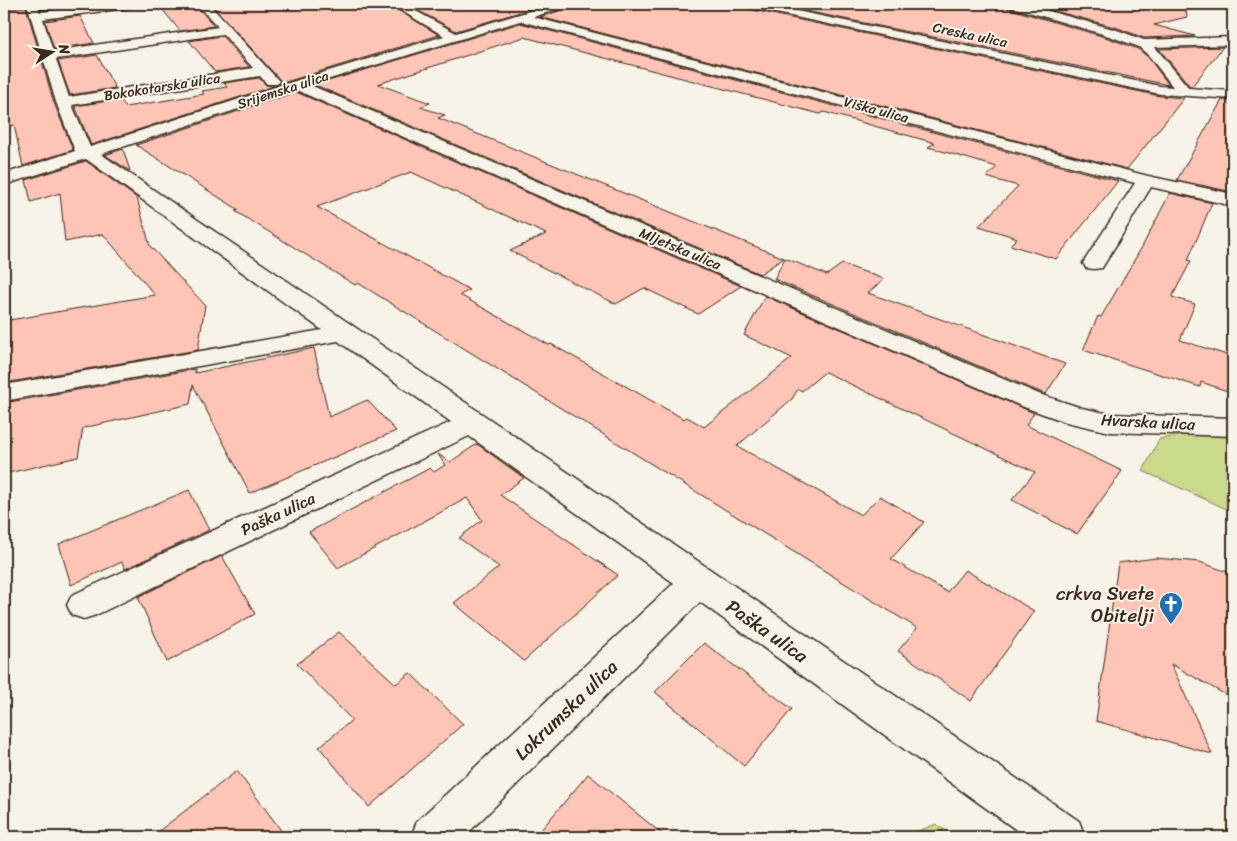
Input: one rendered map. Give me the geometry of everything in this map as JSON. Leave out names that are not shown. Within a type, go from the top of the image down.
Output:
[{"type":"street","points":[[87,154],[80,148],[63,102],[35,10],[134,4]]},
{"type":"street","name":"Mljetska ulica","points":[[204,4],[273,82],[292,86],[1030,400],[1063,412]]},
{"type":"street","points":[[395,4],[454,37]]},
{"type":"street","name":"Srijemska ulica","points":[[4,180],[292,86],[564,4]]},
{"type":"street","name":"Creska ulica","points":[[748,4],[1133,84],[1185,92],[1233,95]]},
{"type":"street","points":[[1012,4],[1113,33],[1143,44],[1154,53],[1185,92]]},
{"type":"street","name":"Viška ulica","points":[[518,17],[1147,181],[1233,200]]},
{"type":"street","points":[[48,56],[226,30]]},
{"type":"street","points":[[1143,44],[1233,41]]},
{"type":"street","name":"Bokokotarska ulica","points":[[63,102],[262,71]]},
{"type":"street","name":"Paška ulica","points":[[87,154],[1063,837]]},
{"type":"street","points":[[1094,263],[1137,193],[1147,181]]},
{"type":"street","points":[[4,393],[344,333]]},
{"type":"street","name":"Hvarska ulica","points":[[1063,412],[1121,424],[1202,424],[1233,427]]},
{"type":"street","name":"Paška ulica","points":[[84,605],[473,423]]},
{"type":"street","name":"Lokrumska ulica","points":[[433,837],[698,582]]},
{"type":"green space","points":[[1205,432],[1233,434],[1233,512],[1143,471],[1159,439]]},
{"type":"green space","points":[[936,824],[954,837],[903,837]]},
{"type":"building","points":[[73,4],[75,6],[41,10],[40,6]]},
{"type":"building","points":[[158,4],[195,4],[214,26],[180,31]]},
{"type":"building","points":[[211,4],[388,4],[439,35],[279,84],[280,80]]},
{"type":"building","points":[[406,4],[547,4],[456,31]]},
{"type":"building","points":[[571,4],[740,4],[748,9],[1160,96],[1184,98],[1127,169],[540,17],[569,8]]},
{"type":"building","points":[[771,4],[1004,4],[1007,8],[1108,38],[1138,49],[1148,57],[1169,85]]},
{"type":"building","points":[[1029,4],[1185,4],[1187,17],[1154,25],[1195,36],[1144,38],[1118,28]]},
{"type":"building","points":[[26,7],[54,103],[73,150],[23,166],[14,125],[4,127],[4,10]]},
{"type":"building","points":[[80,16],[94,43],[54,49],[45,21]]},
{"type":"building","points":[[520,23],[1118,181],[1056,259],[1010,245],[1017,238],[979,226],[1018,186],[986,177],[997,167],[928,147],[935,143],[824,112],[820,114],[524,37],[378,84],[430,103],[420,107],[445,115],[438,118],[784,258],[760,274],[315,85]]},
{"type":"building","points":[[222,36],[249,67],[215,72],[189,41]]},
{"type":"building","points":[[1223,47],[1192,86],[1159,49]]},
{"type":"building","points":[[97,55],[115,88],[70,95],[58,61]]},
{"type":"building","points":[[259,78],[266,85],[274,86],[91,145],[75,106],[121,99],[125,107],[204,94],[202,91],[227,87],[224,83]]},
{"type":"building","points":[[296,92],[741,286],[698,314],[644,288],[616,304],[510,251],[546,234],[411,172],[317,207],[470,290],[460,295],[684,419],[687,417],[704,427],[792,358],[744,335],[765,296],[1034,413],[1026,425],[1122,471],[1077,534],[1012,500],[1035,472],[825,372],[802,391],[798,389],[792,399],[737,446],[861,515],[880,496],[924,522],[891,559],[947,592],[965,570],[1034,611],[971,701],[898,651],[917,628],[358,283],[355,285],[235,211],[239,210],[136,145]]},
{"type":"building","points":[[1222,100],[1233,101],[1233,192],[1177,180]]},
{"type":"building","points":[[123,149],[130,171],[105,155]]},
{"type":"building","points":[[86,161],[137,198],[150,246],[205,305],[198,350],[4,383],[4,321],[155,295],[103,234],[65,242],[60,193],[31,202],[26,180]]},
{"type":"building","points":[[1170,193],[1212,203],[1188,260],[1191,261],[1172,297],[1195,304],[1180,340],[1233,357],[1233,393],[1201,382],[1200,387],[1083,350],[1098,316],[1101,317],[1142,247]]},
{"type":"building","points":[[785,258],[827,275],[842,264],[884,279],[868,293],[1065,364],[1046,394],[1040,392],[774,279]]},
{"type":"building","points":[[314,348],[329,417],[367,400],[396,431],[250,493],[193,385],[190,404],[83,428],[78,457],[4,474],[4,403],[195,369],[195,373]]},
{"type":"building","points":[[477,444],[524,478],[500,495],[618,575],[524,661],[454,603],[499,567],[459,538],[482,520],[467,498],[338,568],[309,532],[430,468],[434,472],[445,465],[438,454],[450,462]]},
{"type":"building","points":[[189,490],[209,530],[125,569],[122,562],[71,585],[59,544]]},
{"type":"building","points":[[222,556],[255,614],[167,662],[138,597]]},
{"type":"building","name":"crkva Svete Obitelji","points":[[1156,558],[1200,562],[1233,574],[1233,699],[1171,664],[1212,754],[1096,721],[1118,563]]},
{"type":"building","points":[[339,632],[396,684],[410,673],[463,724],[369,807],[319,747],[352,720],[297,664]]},
{"type":"building","points":[[704,643],[792,709],[744,766],[655,692]]},
{"type":"building","points":[[237,771],[286,837],[151,837]]},
{"type":"building","points":[[588,774],[666,837],[535,837]]},
{"type":"place","name":"crkva Svete Obitelji","points":[[1171,625]]}]
